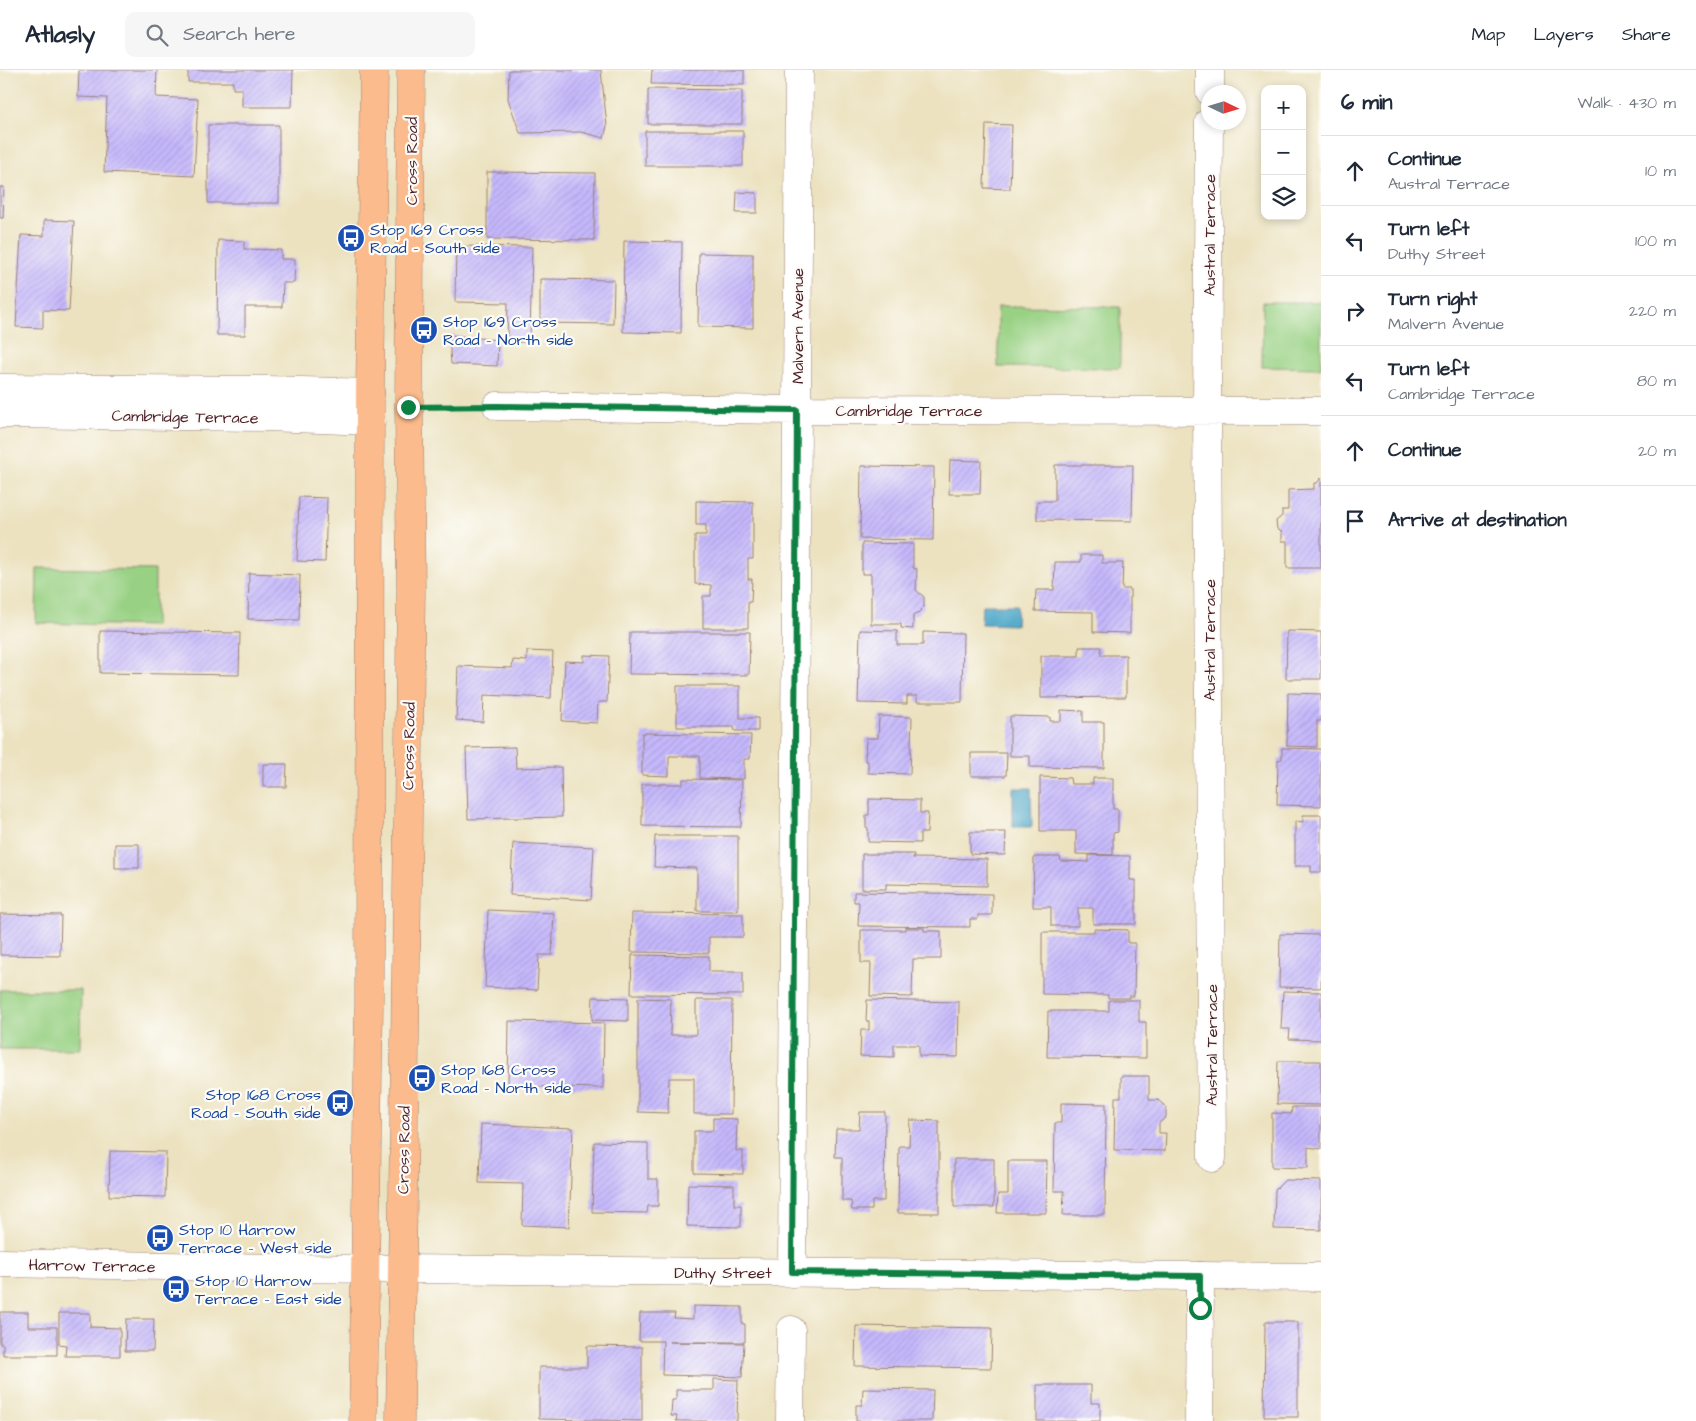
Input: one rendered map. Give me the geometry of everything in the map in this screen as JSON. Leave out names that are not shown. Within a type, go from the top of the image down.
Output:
[{"type":"highway","points":[[363,1421],[369,1003],[370,393],[374,70]]},
{"type":"highway","name":"Cross Road","points":[[400,1421],[411,590],[408,407],[412,70]]},
{"type":"highway","points":[[370,393],[408,407]]},
{"type":"highway","points":[[371,421],[408,407]]},
{"type":"street","name":"Malvern Avenue","points":[[792,1272],[799,70]]},
{"type":"street","points":[[1210,70],[1210,85]]},
{"type":"street","name":"Austral Terrace","points":[[1209,130],[1207,410],[1212,1158]]},
{"type":"street","name":"Cambridge Terrace","points":[[101,402],[268,390],[370,393]]},
{"type":"street","name":"Cambridge Terrace","points":[[7,401],[101,402],[267,417],[371,421]]},
{"type":"street","name":"Cambridge Terrace","points":[[497,406],[797,410],[1321,411]]},
{"type":"street","name":"Harrow Terrace","points":[[0,1263],[365,1269]]},
{"type":"street","name":"Duthy Street","points":[[365,1269],[1321,1277]]},
{"type":"street","points":[[1199,1421],[1200,1276]]},
{"type":"street","points":[[790,1421],[791,1330]]},
{"type":"path","points":[[408,407],[497,406]]},
{"type":"green space","points":[[1263,302],[1321,302],[1321,368],[1262,367]]},
{"type":"green space","points":[[998,306],[1120,307],[1120,368],[998,367]]},
{"type":"green space","points":[[37,568],[155,570],[155,626],[36,623]]},
{"type":"green space","points":[[0,990],[81,990],[80,1049],[0,1049]]},
{"type":"water","points":[[982,605],[1017,605],[1016,625],[981,624]]},
{"type":"water","points":[[1013,788],[1031,788],[1032,827],[1013,827]]},
{"type":"building","points":[[79,70],[157,70],[156,97],[198,99],[194,176],[104,172],[107,98],[78,97]]},
{"type":"building","points":[[188,70],[293,70],[292,107],[242,107],[242,89],[233,89],[233,82],[188,82]]},
{"type":"building","points":[[509,70],[601,70],[607,126],[604,138],[581,132],[520,133],[508,99]]},
{"type":"building","points":[[652,70],[744,70],[744,85],[651,84]]},
{"type":"building","points":[[648,89],[742,90],[742,124],[648,124]]},
{"type":"building","points":[[986,124],[1012,125],[1010,189],[984,188]]},
{"type":"building","points":[[208,125],[279,125],[279,203],[208,203]]},
{"type":"building","points":[[645,131],[743,131],[743,166],[645,166]]},
{"type":"building","points":[[487,172],[595,173],[594,240],[487,239]]},
{"type":"building","points":[[0,187],[4,187],[3,218],[0,218]]},
{"type":"building","points":[[737,192],[757,193],[757,213],[736,213]]},
{"type":"building","points":[[44,220],[74,221],[69,311],[43,310],[43,328],[16,327],[21,235],[44,236]]},
{"type":"building","points":[[218,240],[244,241],[244,249],[281,250],[281,259],[295,259],[294,283],[283,283],[282,307],[245,307],[245,335],[217,335]]},
{"type":"building","points":[[624,241],[682,242],[681,333],[623,332]]},
{"type":"building","points":[[456,246],[532,247],[530,342],[507,342],[508,303],[455,302]]},
{"type":"building","points":[[699,253],[753,254],[753,328],[698,327]]},
{"type":"building","points":[[540,279],[614,280],[613,324],[540,323]]},
{"type":"building","points":[[449,335],[498,340],[497,366],[451,364]]},
{"type":"building","points":[[950,460],[981,461],[980,494],[949,494]]},
{"type":"building","points":[[1055,465],[1133,465],[1132,521],[1037,520],[1037,501],[1055,501]]},
{"type":"building","points":[[861,466],[934,467],[933,540],[860,539]]},
{"type":"building","points":[[1321,478],[1321,568],[1287,568],[1287,541],[1282,541],[1282,532],[1277,529],[1276,521],[1282,516],[1282,510],[1288,510],[1288,490],[1314,489],[1314,483],[1317,483]]},
{"type":"building","points":[[299,497],[327,498],[325,562],[297,561]]},
{"type":"building","points":[[696,501],[753,502],[753,559],[748,559],[748,579],[752,579],[751,602],[748,602],[748,628],[703,628],[703,596],[711,596],[711,585],[695,584],[695,535],[706,535],[706,525],[696,525]]},
{"type":"building","points":[[862,543],[913,544],[913,568],[917,569],[916,590],[924,597],[924,607],[917,614],[913,615],[913,629],[901,628],[901,624],[871,624],[871,574],[862,574]]},
{"type":"building","points":[[1081,555],[1102,555],[1102,563],[1123,563],[1122,589],[1130,589],[1130,633],[1093,632],[1093,612],[1035,611],[1036,590],[1054,590],[1055,562],[1081,562]]},
{"type":"building","points":[[249,573],[300,575],[299,620],[248,619]]},
{"type":"building","points":[[860,630],[897,631],[897,645],[923,645],[923,632],[963,633],[962,702],[917,702],[917,696],[907,696],[907,704],[858,703]]},
{"type":"building","points":[[100,631],[240,633],[239,675],[100,673]]},
{"type":"building","points":[[1287,631],[1321,632],[1321,679],[1286,679]]},
{"type":"building","points":[[630,632],[750,632],[749,675],[629,674]]},
{"type":"building","points":[[1079,647],[1101,647],[1101,655],[1126,655],[1126,697],[1041,698],[1041,656],[1079,656]]},
{"type":"building","points":[[527,651],[553,652],[551,698],[484,695],[483,722],[456,720],[458,666],[512,668],[513,660],[527,661]]},
{"type":"building","points":[[584,655],[609,656],[607,702],[598,702],[597,723],[562,721],[565,661],[584,662]]},
{"type":"building","points":[[677,686],[740,686],[740,718],[758,718],[758,731],[735,731],[734,727],[677,727]]},
{"type":"building","points":[[1288,693],[1321,694],[1321,721],[1317,721],[1317,747],[1287,746]]},
{"type":"building","points":[[1061,710],[1083,711],[1083,722],[1104,722],[1104,768],[1030,767],[1030,756],[1010,756],[1010,716],[1050,717],[1050,721],[1061,721]]},
{"type":"building","points":[[879,716],[912,717],[910,774],[868,773],[868,761],[865,761],[866,738],[878,738]]},
{"type":"building","points":[[642,733],[751,735],[750,759],[744,759],[744,779],[700,778],[700,756],[669,756],[669,776],[642,775]]},
{"type":"building","points":[[515,747],[516,768],[561,767],[562,817],[468,819],[466,748]]},
{"type":"building","points":[[1282,748],[1321,749],[1321,806],[1277,805],[1278,760],[1282,759]]},
{"type":"building","points":[[971,753],[1007,753],[1006,776],[971,776]]},
{"type":"building","points":[[263,764],[287,764],[286,787],[263,787]]},
{"type":"building","points":[[1040,777],[1070,778],[1071,784],[1093,784],[1093,778],[1113,778],[1113,809],[1118,809],[1118,832],[1113,833],[1113,855],[1076,854],[1076,831],[1040,831]]},
{"type":"building","points":[[683,779],[742,780],[741,827],[642,826],[642,784],[683,784]]},
{"type":"building","points":[[869,799],[920,800],[920,813],[928,813],[927,833],[920,833],[920,843],[868,842],[866,815],[869,815]]},
{"type":"building","points":[[1303,815],[1321,815],[1321,872],[1311,872],[1311,866],[1295,866],[1295,821],[1303,822]]},
{"type":"building","points":[[970,832],[1006,832],[1005,855],[970,854]]},
{"type":"building","points":[[655,836],[738,836],[738,911],[697,911],[697,868],[654,867]]},
{"type":"building","points":[[513,843],[594,847],[591,900],[510,895]]},
{"type":"building","points":[[115,844],[139,844],[139,868],[115,868]]},
{"type":"building","points":[[862,854],[914,854],[913,858],[987,859],[987,886],[886,884],[886,889],[862,889]]},
{"type":"building","points":[[1089,855],[1130,856],[1130,880],[1136,880],[1136,924],[1093,924],[1093,908],[1078,908],[1078,926],[1051,926],[1051,907],[1033,907],[1034,857],[1060,857],[1061,861],[1089,862]]},
{"type":"building","points":[[854,892],[992,894],[992,915],[978,915],[978,919],[970,919],[970,927],[858,926],[859,902],[854,902]]},
{"type":"building","points":[[488,910],[554,913],[552,955],[539,955],[537,990],[485,987]]},
{"type":"building","points":[[632,913],[743,914],[743,937],[709,937],[709,953],[631,952]]},
{"type":"building","points":[[0,914],[61,915],[60,956],[0,955]]},
{"type":"building","points":[[905,928],[924,928],[924,931],[941,931],[941,959],[913,959],[912,997],[870,996],[871,963],[861,963],[861,930],[905,930]]},
{"type":"building","points":[[1094,929],[1128,930],[1128,943],[1135,943],[1134,996],[1129,996],[1129,998],[1108,998],[1108,995],[1042,994],[1042,932],[1094,932]]},
{"type":"building","points":[[1280,934],[1321,935],[1321,988],[1279,987]]},
{"type":"building","points":[[632,955],[709,956],[709,972],[743,972],[743,995],[631,994]]},
{"type":"building","points":[[1283,991],[1321,992],[1321,1040],[1289,1039],[1290,1029],[1281,1029]]},
{"type":"building","points":[[593,997],[628,998],[628,1021],[592,1020]]},
{"type":"building","points":[[638,998],[671,999],[670,1035],[696,1035],[696,1000],[732,1000],[731,1114],[694,1114],[694,1078],[669,1078],[668,1113],[638,1112]]},
{"type":"building","points":[[867,1000],[959,1002],[958,1057],[919,1056],[919,1045],[894,1045],[894,1057],[860,1056],[861,1030],[869,1030],[869,1021],[866,1021]]},
{"type":"building","points":[[1109,1000],[1139,1000],[1139,1022],[1146,1022],[1146,1058],[1047,1057],[1048,1011],[1109,1011]]},
{"type":"building","points":[[509,1021],[604,1023],[603,1088],[508,1086]]},
{"type":"building","points":[[1278,1061],[1321,1061],[1321,1105],[1277,1104]]},
{"type":"building","points":[[1121,1076],[1149,1076],[1149,1100],[1158,1100],[1166,1107],[1166,1117],[1159,1123],[1159,1133],[1166,1133],[1165,1151],[1114,1150],[1115,1097],[1121,1097]]},
{"type":"building","points":[[1061,1103],[1106,1104],[1105,1215],[1063,1215],[1064,1191],[1054,1191],[1055,1123],[1061,1123]]},
{"type":"building","points":[[1292,1107],[1321,1107],[1321,1149],[1308,1147],[1308,1168],[1272,1167],[1272,1113],[1291,1114]]},
{"type":"building","points":[[860,1112],[885,1112],[884,1201],[872,1201],[872,1210],[852,1210],[851,1201],[842,1201],[842,1157],[835,1157],[836,1129],[859,1129]]},
{"type":"building","points":[[713,1118],[737,1119],[736,1151],[743,1151],[743,1174],[694,1173],[694,1131],[713,1131]]},
{"type":"building","points":[[910,1120],[939,1121],[939,1213],[898,1213],[899,1146],[909,1146]]},
{"type":"building","points":[[481,1124],[573,1128],[569,1227],[522,1225],[523,1184],[479,1183]]},
{"type":"building","points":[[594,1142],[648,1143],[648,1179],[658,1179],[658,1206],[648,1206],[647,1213],[592,1212]]},
{"type":"building","points":[[110,1151],[166,1152],[165,1197],[109,1196]]},
{"type":"building","points":[[954,1159],[994,1159],[994,1207],[954,1207]]},
{"type":"building","points":[[1008,1161],[1047,1161],[1046,1213],[997,1213],[998,1194],[1008,1194]]},
{"type":"building","points":[[1285,1180],[1321,1181],[1321,1230],[1274,1229],[1275,1190]]},
{"type":"building","points":[[688,1184],[734,1185],[734,1205],[741,1205],[741,1227],[687,1226]]},
{"type":"building","points":[[693,1306],[742,1307],[742,1324],[745,1324],[745,1342],[670,1342],[744,1343],[742,1377],[662,1375],[663,1341],[639,1341],[640,1313],[675,1313],[674,1318],[693,1319]]},
{"type":"building","points":[[0,1312],[28,1312],[28,1327],[57,1327],[57,1355],[3,1355],[3,1344],[0,1344]]},
{"type":"building","points":[[59,1313],[90,1313],[90,1327],[120,1328],[120,1356],[65,1356],[66,1345],[59,1344]]},
{"type":"building","points":[[126,1319],[154,1319],[153,1351],[125,1351]]},
{"type":"building","points":[[1265,1322],[1298,1322],[1298,1417],[1264,1417]]},
{"type":"building","points":[[856,1326],[992,1328],[991,1368],[855,1366]]},
{"type":"building","points":[[587,1346],[642,1347],[642,1421],[539,1419],[539,1367],[587,1367]]},
{"type":"building","points":[[714,1379],[738,1380],[737,1421],[676,1421],[677,1416],[671,1416],[672,1400],[676,1400],[676,1390],[714,1390]]},
{"type":"building","points":[[1037,1385],[1091,1385],[1091,1403],[1100,1403],[1100,1421],[1037,1421]]},
{"type":"building","points":[[863,1389],[933,1390],[932,1421],[856,1421],[856,1405],[862,1405]]},
{"type":"place","name":"Stop 169 Cross Road - South side","points":[[351,238]]},
{"type":"place","name":"Stop 169 Cross Road - North side","points":[[424,330]]},
{"type":"place","name":"Stop 168 Cross Road - North side","points":[[422,1078]]},
{"type":"place","name":"Stop 168 Cross Road - South side","points":[[340,1103]]},
{"type":"place","name":"Stop 10 Harrow Terrace - West side","points":[[160,1238]]},
{"type":"place","name":"Stop 10 Harrow Terrace - East side","points":[[176,1289]]},
{"type":"route","points":[[408,407],[497,406],[797,410],[792,1272],[1200,1276],[1200,1308]]}]
